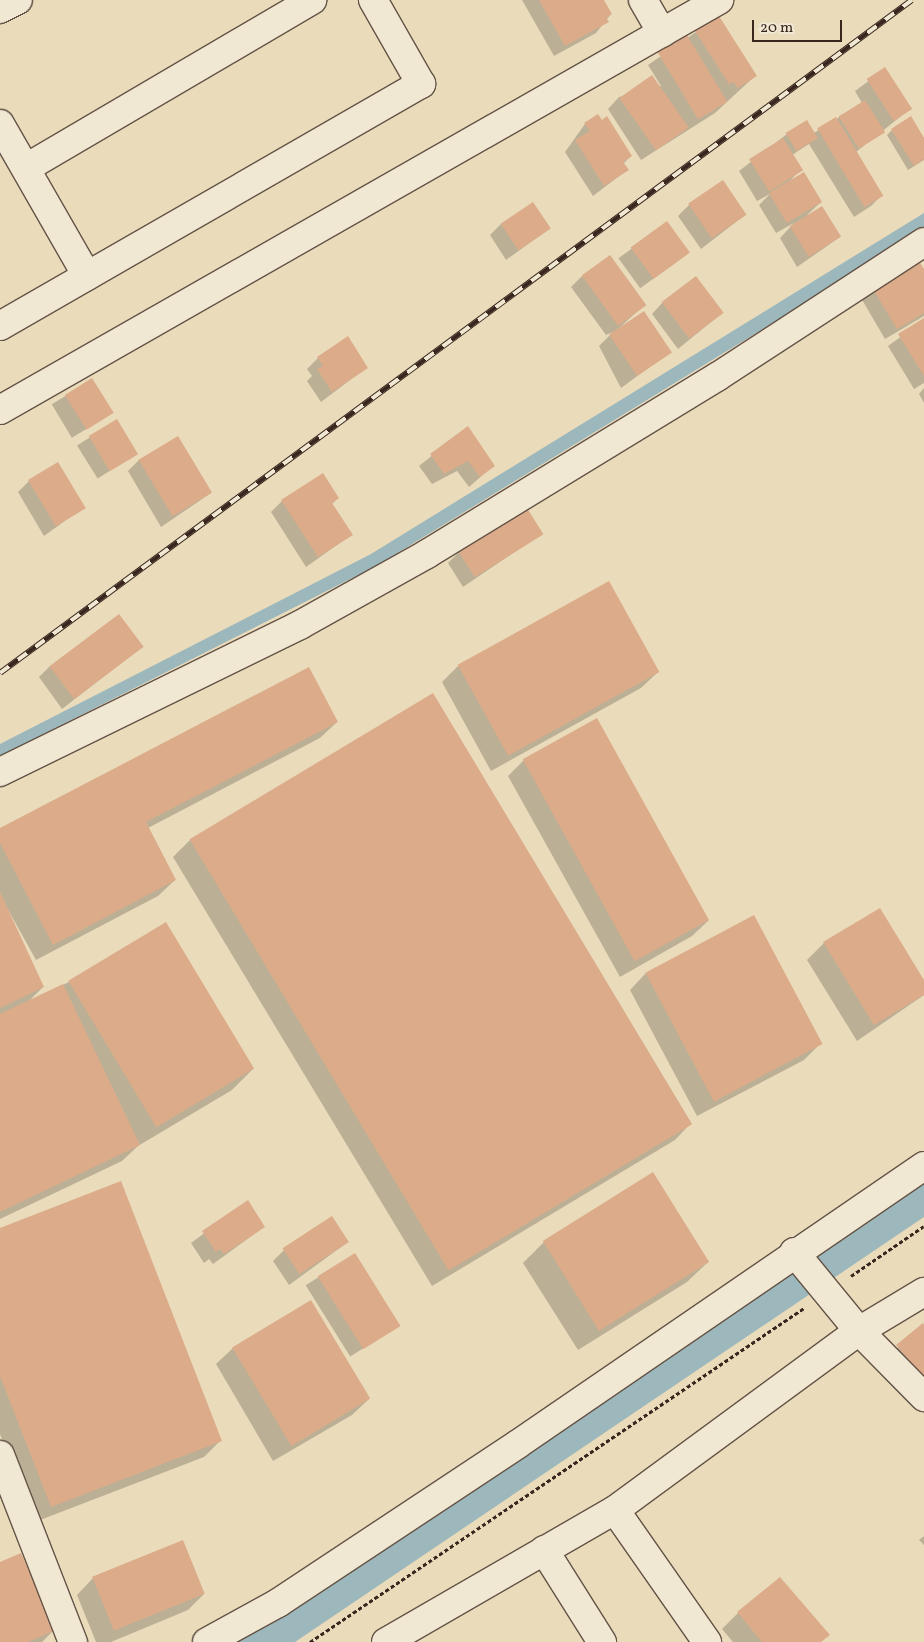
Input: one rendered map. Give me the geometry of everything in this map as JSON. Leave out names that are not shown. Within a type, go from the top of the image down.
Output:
[{"type":"street","points":[[0,9],[18,0]]},
{"type":"street","points":[[26,168],[312,0]]},
{"type":"street","points":[[0,326],[421,84],[374,0]]},
{"type":"street","points":[[643,0],[662,33]]},
{"type":"street","points":[[0,410],[719,0]]},
{"type":"street","points":[[0,124],[87,276]]},
{"type":"street","points":[[0,772],[300,625],[427,554],[717,377],[924,242]]},
{"type":"street","points":[[207,1642],[278,1603],[485,1466],[798,1258],[924,1166]]},
{"type":"street","points":[[798,1258],[859,1331],[924,1397]]},
{"type":"street","points":[[386,1642],[615,1510],[859,1331],[924,1292]]},
{"type":"street","points":[[0,1455],[73,1642]]},
{"type":"street","points":[[615,1510],[707,1642]]},
{"type":"street","points":[[544,1550],[602,1642]]},
{"type":"path","points":[[310,1642],[825,1291],[924,1226]]},
{"type":"water","points":[[924,213],[924,230],[378,565],[0,756],[0,744],[371,554]]},
{"type":"water","points":[[924,1184],[924,1217],[295,1642],[234,1642],[285,1615]]},
{"type":"building","points":[[539,0],[604,0],[612,14],[606,18],[609,22],[565,46]]},
{"type":"building","points":[[719,16],[757,76],[738,88],[733,82],[729,84],[695,31]]},
{"type":"building","points":[[687,35],[727,102],[698,119],[658,53]]},
{"type":"building","points":[[885,67],[912,109],[894,121],[867,79]]},
{"type":"building","points":[[652,75],[689,127],[656,150],[619,98]]},
{"type":"building","points":[[865,100],[885,132],[859,149],[839,116]]},
{"type":"building","points":[[598,114],[602,120],[607,116],[632,156],[623,162],[629,170],[604,186],[575,140],[590,131],[584,123]]},
{"type":"building","points":[[911,116],[924,138],[924,159],[914,166],[891,129]]},
{"type":"building","points":[[836,117],[883,196],[865,207],[817,128]]},
{"type":"building","points":[[807,120],[818,138],[796,151],[786,133]]},
{"type":"building","points":[[783,138],[803,170],[769,191],[749,159]]},
{"type":"building","points":[[804,172],[822,202],[787,223],[769,193]]},
{"type":"building","points":[[723,180],[746,215],[712,238],[688,203]]},
{"type":"building","points":[[533,202],[551,229],[519,250],[501,224]]},
{"type":"building","points":[[822,206],[841,237],[809,257],[790,226]]},
{"type":"building","points":[[667,221],[690,253],[654,279],[631,247]]},
{"type":"building","points":[[610,255],[646,305],[618,326],[582,276]]},
{"type":"building","points":[[917,258],[924,269],[924,313],[897,329],[871,286]]},
{"type":"building","points":[[696,276],[724,313],[689,339],[662,302]]},
{"type":"building","points":[[644,311],[672,352],[637,376],[609,334]]},
{"type":"building","points":[[924,318],[924,376],[898,334]]},
{"type":"building","points":[[348,336],[368,368],[332,392],[317,369],[323,366],[317,357]]},
{"type":"building","points":[[92,378],[114,413],[87,430],[65,395]]},
{"type":"building","points":[[117,419],[138,454],[110,471],[89,436]]},
{"type":"building","points":[[468,426],[495,466],[480,477],[468,461],[444,474],[430,454]]},
{"type":"building","points":[[178,436],[212,493],[173,516],[139,460]]},
{"type":"building","points":[[58,462],[86,508],[56,526],[28,480]]},
{"type":"building","points":[[323,473],[339,498],[332,503],[353,535],[318,557],[281,500]]},
{"type":"building","points":[[527,508],[543,534],[475,577],[458,551]]},
{"type":"building","points":[[609,581],[659,672],[508,756],[458,665]]},
{"type":"building","points":[[119,614],[144,647],[74,699],[50,666]]},
{"type":"building","points":[[309,667],[338,722],[146,822],[176,880],[53,945],[0,843],[0,828]]},
{"type":"building","points":[[433,693],[692,1124],[449,1270],[190,839]]},
{"type":"building","points":[[597,718],[709,920],[635,961],[523,759]]},
{"type":"building","points":[[0,892],[44,987],[0,1008]]},
{"type":"building","points":[[880,908],[924,980],[924,995],[874,1025],[823,942]]},
{"type":"building","points":[[754,915],[823,1044],[714,1102],[645,973]]},
{"type":"building","points":[[166,922],[254,1069],[156,1127],[68,981]]},
{"type":"building","points":[[63,984],[140,1145],[0,1212],[0,1014]]},
{"type":"building","points":[[653,1172],[709,1262],[599,1331],[543,1241]]},
{"type":"building","points":[[121,1181],[222,1441],[51,1507],[0,1376],[0,1228]]},
{"type":"building","points":[[248,1200],[265,1227],[224,1254],[220,1249],[216,1252],[202,1231]]},
{"type":"building","points":[[332,1216],[349,1242],[299,1274],[283,1248]]},
{"type":"building","points":[[355,1253],[401,1326],[363,1349],[318,1276]]},
{"type":"building","points":[[311,1300],[370,1399],[291,1446],[232,1347]]},
{"type":"building","points":[[923,1323],[924,1325],[924,1378],[896,1345]]},
{"type":"building","points":[[183,1540],[205,1594],[114,1630],[92,1577]]},
{"type":"building","points":[[21,1553],[56,1630],[28,1642],[0,1642],[0,1562]]},
{"type":"building","points":[[780,1577],[830,1635],[821,1642],[762,1642],[737,1612]]},
{"type":"railway","points":[[0,673],[912,0]]}]
